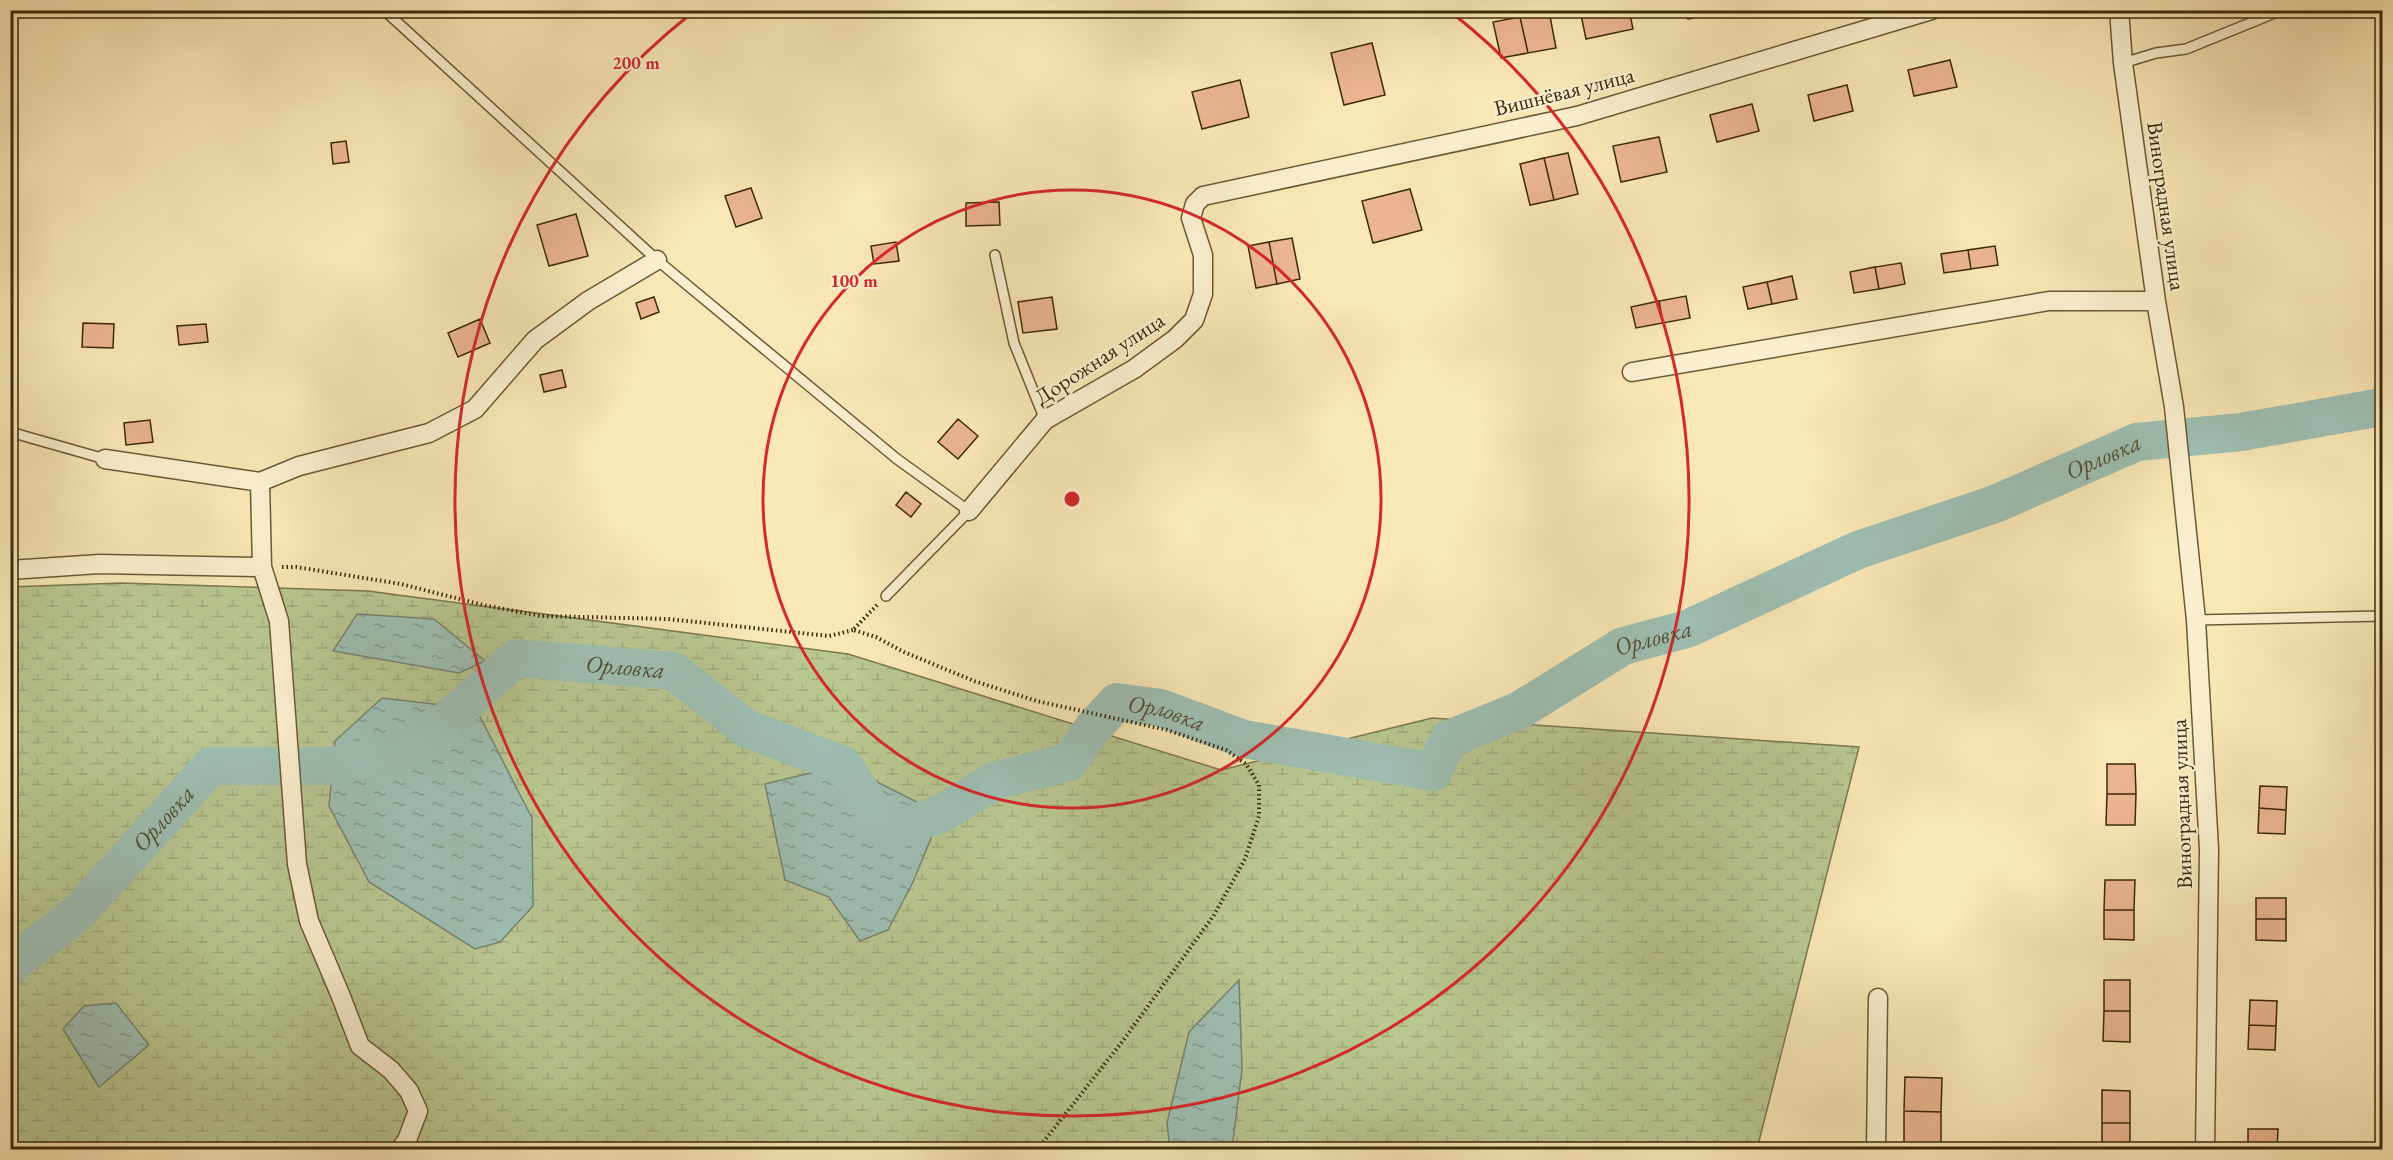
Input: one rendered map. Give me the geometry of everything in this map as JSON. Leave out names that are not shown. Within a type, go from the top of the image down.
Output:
[{"type":"street","name":"Вишнёвая улица","points":[[1203,196],[1577,116],[1932,10]]},
{"type":"street","name":"Виноградная улица","points":[[2120,10],[2123,63],[2156,300],[2174,407],[2196,620],[2209,849],[2205,1149]]},
{"type":"street","name":"Дорожная улица","points":[[969,511],[1045,420],[1134,369],[1175,339],[1194,320],[1203,294],[1203,255],[1191,218],[1195,204],[1203,196]]},
{"type":"street","points":[[105,459],[260,482],[299,466],[429,433],[475,409],[536,340],[588,301],[657,260]]},
{"type":"street","points":[[1632,372],[2049,301],[2156,300]]},
{"type":"street","points":[[260,482],[262,567],[279,621],[297,864],[309,921],[360,1046],[391,1071],[409,1091],[418,1111],[407,1140],[400,1149]]},
{"type":"street","points":[[10,570],[99,564],[262,567]]},
{"type":"street","points":[[1876,1149],[1878,998]]},
{"type":"lane","points":[[384,10],[657,260],[897,459],[969,511],[886,596]]},
{"type":"lane","points":[[2123,63],[2156,53],[2186,49],[2282,10]]},
{"type":"lane","points":[[995,255],[1014,343],[1045,420]]},
{"type":"lane","points":[[10,432],[105,459]]},
{"type":"lane","points":[[2196,620],[2382,616]]},
{"type":"path","points":[[262,567],[296,567],[322,571],[401,585],[541,616],[668,619],[829,636],[853,630],[876,637],[904,652],[995,688],[1037,701],[1167,730],[1226,750],[1246,764],[1259,785],[1259,816],[1245,859],[1214,915],[1122,1042],[1037,1149]]},
{"type":"path","points":[[853,630],[886,596]]},
{"type":"green space","points":[[121,583],[368,591],[848,654],[1221,770],[1432,718],[1859,747],[1757,1149],[11,1149],[10,587]]},
{"type":"water","points":[[357,614],[434,619],[485,661],[459,673],[333,651]]},
{"type":"water","points":[[382,698],[476,709],[532,818],[533,906],[500,942],[475,949],[369,882],[329,806],[335,741]]},
{"type":"water","points":[[843,765],[941,814],[913,882],[888,930],[860,941],[829,897],[785,880],[765,784]]},
{"type":"water","points":[[1239,980],[1242,1069],[1232,1149],[1170,1149],[1167,1123],[1189,1032]]},
{"type":"water","points":[[116,1003],[149,1045],[99,1087],[63,1029],[84,1006]]},
{"type":"building","points":[[1580,10],[1629,10],[1633,29],[1586,39]]},
{"type":"building","points":[[1686,10],[1728,10],[1688,19]]},
{"type":"building","points":[[1549,11],[1556,48],[1528,53],[1520,17]]},
{"type":"building","points":[[1520,17],[1528,53],[1501,58],[1493,22]]},
{"type":"building","points":[[1372,43],[1385,95],[1344,105],[1331,53]]},
{"type":"building","points":[[1950,60],[1957,87],[1914,96],[1908,70]]},
{"type":"building","points":[[1240,80],[1249,117],[1202,129],[1192,92]]},
{"type":"building","points":[[1847,85],[1853,111],[1814,121],[1808,95]]},
{"type":"building","points":[[1752,104],[1759,131],[1717,142],[1710,115]]},
{"type":"building","points":[[1659,137],[1667,172],[1621,182],[1613,146]]},
{"type":"building","points":[[346,141],[349,162],[333,164],[331,143]]},
{"type":"building","points":[[1568,153],[1578,194],[1554,200],[1544,158]]},
{"type":"building","points":[[1544,158],[1554,200],[1530,205],[1520,164]]},
{"type":"building","points":[[751,188],[762,218],[736,227],[725,196]]},
{"type":"building","points":[[1410,189],[1422,230],[1373,243],[1362,201]]},
{"type":"building","points":[[999,202],[1000,225],[966,226],[966,203]]},
{"type":"building","points":[[576,214],[588,256],[549,266],[537,225]]},
{"type":"building","points":[[1292,238],[1300,279],[1277,284],[1269,242]]},
{"type":"building","points":[[896,242],[899,261],[874,264],[871,246]]},
{"type":"building","points":[[1269,242],[1277,284],[1256,288],[1248,246]]},
{"type":"building","points":[[1995,246],[1998,265],[1971,269],[1968,250]]},
{"type":"building","points":[[1968,250],[1971,269],[1944,273],[1941,254]]},
{"type":"building","points":[[1901,263],[1905,284],[1879,289],[1875,267]]},
{"type":"building","points":[[1875,267],[1879,289],[1854,293],[1850,272]]},
{"type":"building","points":[[1792,276],[1797,299],[1772,304],[1767,282]]},
{"type":"building","points":[[1767,282],[1772,304],[1748,309],[1743,287]]},
{"type":"building","points":[[1686,296],[1690,318],[1663,323],[1659,301]]},
{"type":"building","points":[[654,297],[659,312],[641,319],[636,303]]},
{"type":"building","points":[[1052,297],[1057,329],[1023,333],[1018,302]]},
{"type":"building","points":[[1659,301],[1663,323],[1636,328],[1631,307]]},
{"type":"building","points":[[480,319],[490,343],[458,357],[448,333]]},
{"type":"building","points":[[83,323],[114,324],[113,348],[82,347]]},
{"type":"building","points":[[206,324],[208,342],[179,345],[177,326]]},
{"type":"building","points":[[562,370],[566,387],[544,392],[540,375]]},
{"type":"building","points":[[958,419],[978,436],[958,459],[938,442]]},
{"type":"building","points":[[150,420],[153,442],[126,445],[124,423]]},
{"type":"building","points":[[906,492],[921,504],[911,517],[896,505]]},
{"type":"building","points":[[2107,764],[2135,764],[2136,794],[2107,794]]},
{"type":"building","points":[[2260,786],[2287,787],[2286,810],[2259,808]]},
{"type":"building","points":[[2107,794],[2136,794],[2135,825],[2106,825]]},
{"type":"building","points":[[2259,808],[2286,810],[2285,834],[2258,833]]},
{"type":"building","points":[[2105,880],[2135,880],[2134,910],[2104,910]]},
{"type":"building","points":[[2256,898],[2286,898],[2286,919],[2256,919]]},
{"type":"building","points":[[2104,910],[2134,910],[2134,940],[2104,939]]},
{"type":"building","points":[[2256,919],[2286,919],[2286,941],[2256,940]]},
{"type":"building","points":[[2104,980],[2130,980],[2130,1011],[2104,1011]]},
{"type":"building","points":[[2250,1000],[2277,1001],[2276,1026],[2249,1025]]},
{"type":"building","points":[[2104,1011],[2130,1011],[2130,1042],[2103,1041]]},
{"type":"building","points":[[2249,1025],[2276,1026],[2275,1050],[2248,1049]]},
{"type":"building","points":[[1905,1077],[1942,1078],[1941,1112],[1904,1111]]},
{"type":"building","points":[[2102,1090],[2130,1091],[2130,1123],[2102,1123]]},
{"type":"building","points":[[1904,1111],[1941,1112],[1941,1145],[1904,1144]]},
{"type":"building","points":[[2102,1123],[2130,1123],[2130,1150],[2102,1150]]},
{"type":"building","points":[[2248,1129],[2278,1129],[2277,1150],[2248,1150]]},
{"type":"waterway","name":"Орловка","points":[[10,965],[76,915],[211,766],[332,766],[416,748],[516,658],[673,671],[747,729],[843,765],[887,832],[941,814],[994,781],[1069,762],[1092,729],[1117,702],[1161,708],[1244,739],[1433,772],[1449,739],[1520,710],[1623,646],[1687,629],[1858,550],[1995,504],[2137,442],[2241,432],[2382,407]]}]
